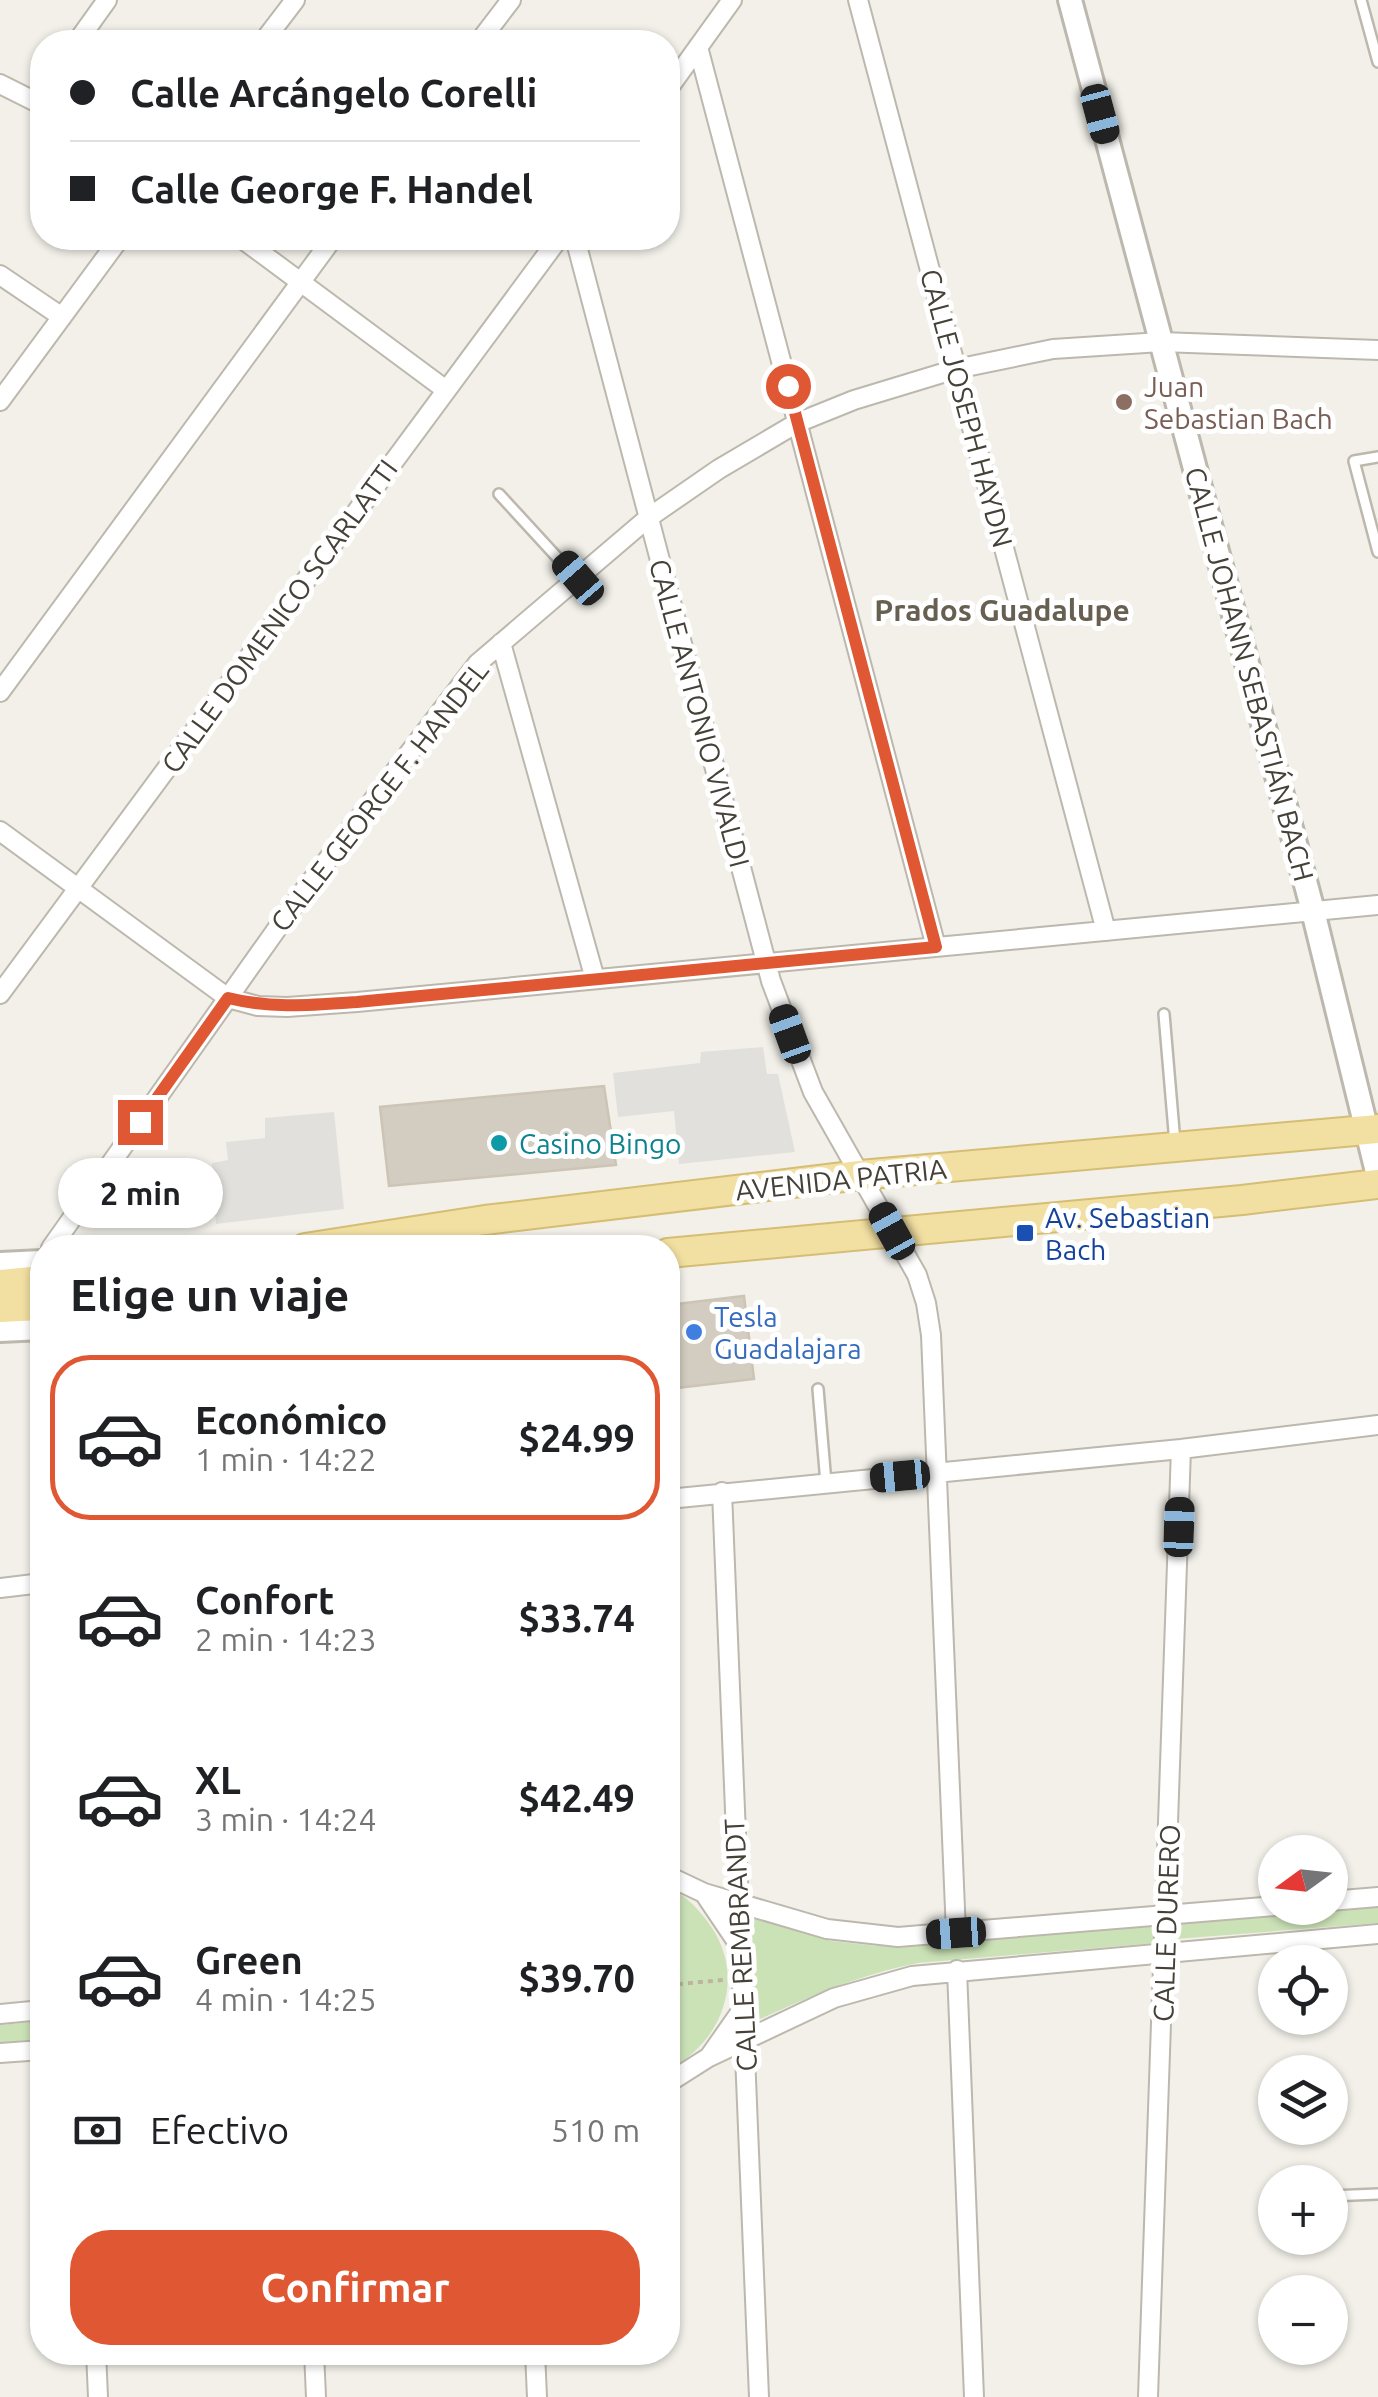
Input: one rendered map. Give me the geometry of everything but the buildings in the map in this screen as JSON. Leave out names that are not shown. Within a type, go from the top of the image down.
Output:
[{"type":"main road","name":"AVENIDA PATRIA","points":[[389,1235],[860,1175],[1372,1129]]},
{"type":"main road","name":"AVENIDA PATRIA","points":[[680,1252],[1242,1200],[1378,1180]]},
{"type":"main road","points":[[0,1284],[30,1281]]},
{"type":"main road","points":[[0,1308],[30,1307]]},
{"type":"street","points":[[85,30],[107,0]]},
{"type":"street","points":[[272,30],[294,0]]},
{"type":"street","points":[[488,30],[510,0]]},
{"type":"street","points":[[680,72],[732,0]]},
{"type":"street","name":"CALLE JOSEPH HAYDN","points":[[858,0],[1106,931]]},
{"type":"street","name":"CALLE JOHANN SEBASTIÁN BACH","points":[[1070,0],[1372,1129],[1378,1180]]},
{"type":"street","points":[[698,47],[936,947]]},
{"type":"street","points":[[0,84],[30,94]]},
{"type":"street","points":[[0,400],[111,250]]},
{"type":"street","points":[[257,250],[446,390]]},
{"type":"street","points":[[0,692],[324,250]]},
{"type":"street","name":"CALLE DOMENICO SCARLATTI","points":[[0,994],[549,250]]},
{"type":"street","name":"CALLE ANTONIO VIVALDI","points":[[578,250],[766,963],[813,1092],[917,1276],[926,1303],[956,1933]]},
{"type":"street","points":[[0,275],[62,316]]},
{"type":"street","name":"CALLE GEORGE F. HANDEL","points":[[61,1235],[303,892],[478,663],[648,518],[720,469],[798,424],[854,400],[956,369],[1053,349],[1162,342],[1378,350]]},
{"type":"street","points":[[501,643],[595,979]]},
{"type":"street","points":[[0,832],[228,998],[258,1006],[287,1007],[1378,906]]},
{"type":"street","points":[[0,1264],[30,1262]]},
{"type":"street","points":[[0,1330],[30,1329]]},
{"type":"street","points":[[680,1497],[1378,1426]]},
{"type":"street","name":"CALLE DURERO","points":[[1148,2397],[1181,1449]]},
{"type":"street","name":"CALLE REMBRANDT","points":[[722,1492],[758,2397]]},
{"type":"street","points":[[0,1588],[30,1584]]},
{"type":"street","points":[[680,1882],[704,1893],[864,1936],[956,1933],[1258,1907]]},
{"type":"street","points":[[704,1893],[740,1946]]},
{"type":"street","points":[[1348,1900],[1378,1897]]},
{"type":"street","points":[[680,2075],[746,2037],[834,1998],[912,1976],[1378,1934]]},
{"type":"street","points":[[957,1970],[974,2397]]},
{"type":"street","points":[[709,2057],[744,2006]]},
{"type":"street","points":[[0,2014],[30,2011]]},
{"type":"street","points":[[0,2053],[30,2051]]},
{"type":"street","points":[[97,2365],[98,2397]]},
{"type":"street","points":[[315,2365],[316,2397]]},
{"type":"street","points":[[536,2365],[537,2397]]},
{"type":"lane","points":[[1360,0],[1378,62]]},
{"type":"lane","points":[[1378,457],[1354,460],[1378,552]]},
{"type":"lane","points":[[499,494],[578,578]]},
{"type":"lane","points":[[1164,1014],[1175,1146]]},
{"type":"lane","points":[[818,1389],[826,1482]]},
{"type":"lane","points":[[1348,2195],[1378,2194]]},
{"type":"path","points":[[680,1984],[743,1978]]},
{"type":"green space","points":[[680,1894],[704,1917],[718,1938],[726,1959],[728,1981],[717,2023],[680,2062]]},
{"type":"green space","points":[[1378,1906],[1378,1923],[1176,1939],[1179,1922],[1258,1916],[1258,1925],[1348,1925],[1348,1908]]},
{"type":"green space","points":[[749,1916],[831,1941],[878,1946],[1157,1924],[1156,1943],[896,1968],[835,1987],[756,2021]]},
{"type":"green space","points":[[30,2022],[30,2044],[0,2046],[0,2025]]},
{"type":"shaded area","points":[[763,1047],[767,1074],[778,1074],[795,1152],[679,1164],[674,1111],[618,1117],[613,1073],[700,1063],[701,1052]]},
{"type":"shaded area","points":[[334,1112],[344,1209],[216,1224],[212,1163],[228,1160],[226,1142],[265,1138],[265,1118]]},
{"type":"place","name":"Juan Sebastian Bach","points":[[1124,402]]},
{"type":"place","name":"Casino Bingo","points":[[499,1143]]},
{"type":"place","name":"Av. Sebastian Bach","points":[[1025,1233]]},
{"type":"place","name":"Tesla Guadalajara","points":[[694,1332]]},
{"type":"district","name":"Prados Guadalupe","points":[[1002,610]]},
{"type":"route","points":[[140,1122],[228,998],[258,1006],[287,1007],[357,1002],[936,947],[788,386]]}]
